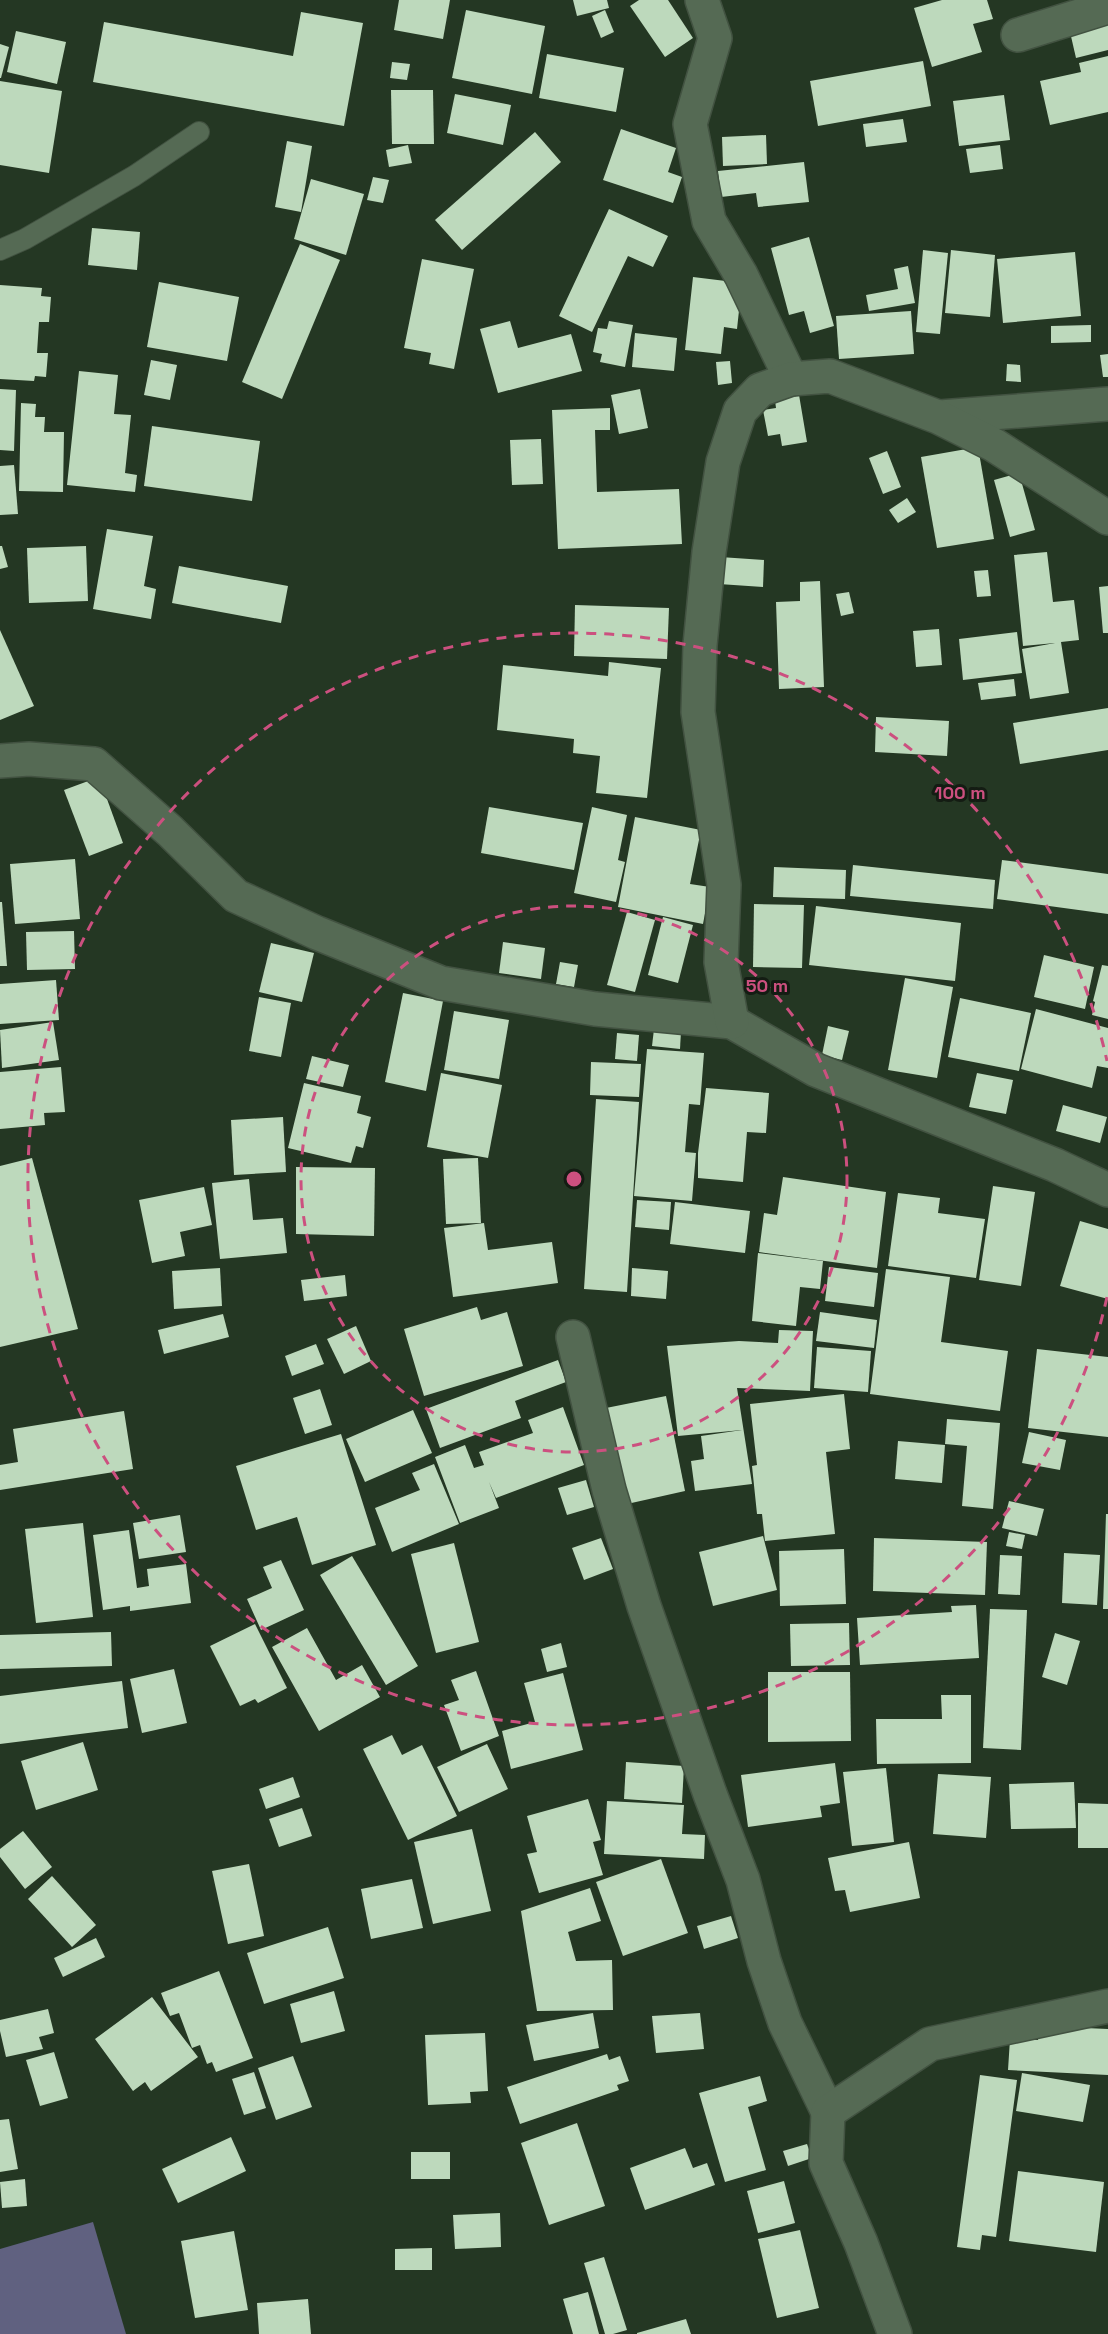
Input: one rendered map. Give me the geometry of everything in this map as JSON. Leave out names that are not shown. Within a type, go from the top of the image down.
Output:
[{"type":"street","points":[[702,0],[715,39],[690,124],[709,220],[741,275],[791,379]]},
{"type":"street","points":[[1018,35],[1108,8]]},
{"type":"street","points":[[732,1022],[721,962],[724,885],[698,712],[701,633],[709,552],[723,462],[740,411],[760,390],[791,379],[830,376],[938,417],[994,445],[1108,518]]},
{"type":"street","points":[[938,417],[1108,404]]},
{"type":"street","points":[[0,761],[29,759],[94,764],[170,831],[236,896],[317,933],[441,983],[595,1009],[732,1022],[816,1070],[1055,1166],[1108,1190]]},
{"type":"street","points":[[573,1337],[609,1490],[644,1606],[710,1794],[743,1880],[764,1961],[784,2023],[828,2112],[826,2163],[861,2242],[895,2334]]},
{"type":"street","points":[[828,2112],[930,2044],[1108,2006]]},
{"type":"lane","points":[[0,250],[26,238],[134,176],[199,132]]},
{"type":"shaded area","points":[[93,2222],[126,2334],[0,2334],[0,2249]]},
{"type":"building","points":[[399,0],[450,0],[443,39],[394,30]]},
{"type":"building","points":[[573,0],[607,0],[609,8],[577,16]]},
{"type":"building","points":[[639,0],[668,0],[693,38],[665,57],[630,6]]},
{"type":"building","points":[[942,0],[987,0],[993,19],[973,24],[982,52],[932,67],[914,8]]},
{"type":"building","points":[[466,10],[545,26],[532,94],[452,78]]},
{"type":"building","points":[[605,10],[614,32],[601,38],[592,16]]},
{"type":"building","points":[[301,12],[363,23],[344,126],[93,82],[104,22],[293,56]]},
{"type":"building","points":[[1108,22],[1108,50],[1076,58],[1070,32]]},
{"type":"building","points":[[16,31],[66,42],[57,84],[7,72]]},
{"type":"building","points":[[0,44],[9,47],[1,78],[0,78]]},
{"type":"building","points":[[547,54],[624,68],[616,112],[539,98]]},
{"type":"building","points":[[1108,56],[1108,112],[1050,125],[1040,81],[1081,72],[1079,63]]},
{"type":"building","points":[[923,61],[931,106],[818,126],[810,81]]},
{"type":"building","points":[[392,62],[410,64],[407,80],[390,78]]},
{"type":"building","points":[[0,81],[62,91],[49,173],[0,165]]},
{"type":"building","points":[[391,90],[433,90],[434,144],[392,144]]},
{"type":"building","points":[[455,94],[511,105],[503,145],[447,133]]},
{"type":"building","points":[[1004,95],[1010,140],[959,146],[953,101]]},
{"type":"building","points":[[903,119],[907,142],[866,147],[863,124]]},
{"type":"building","points":[[621,129],[676,148],[668,172],[682,177],[673,203],[603,180]]},
{"type":"building","points":[[535,132],[561,162],[462,250],[435,220]]},
{"type":"building","points":[[766,135],[767,164],[723,166],[722,137]]},
{"type":"building","points":[[287,141],[312,146],[301,212],[275,207]]},
{"type":"building","points":[[408,145],[412,163],[389,167],[386,150]]},
{"type":"building","points":[[1000,145],[1003,169],[970,173],[966,149]]},
{"type":"building","points":[[804,162],[809,202],[758,207],[756,193],[721,197],[718,171]]},
{"type":"building","points":[[373,177],[389,180],[383,203],[367,200]]},
{"type":"building","points":[[311,179],[364,194],[346,255],[294,239]]},
{"type":"building","points":[[609,209],[668,236],[653,267],[628,256],[592,332],[559,316]]},
{"type":"building","points":[[92,228],[140,232],[137,270],[88,265]]},
{"type":"building","points":[[809,237],[834,326],[810,333],[804,311],[789,315],[771,248]]},
{"type":"building","points":[[300,244],[340,260],[282,399],[242,382]]},
{"type":"building","points":[[923,250],[948,253],[940,334],[916,332]]},
{"type":"building","points":[[951,250],[995,255],[990,317],[945,313]]},
{"type":"building","points":[[1075,252],[1081,316],[1003,323],[997,259]]},
{"type":"building","points":[[422,259],[474,269],[454,369],[429,364],[431,353],[404,348]]},
{"type":"building","points":[[908,266],[915,303],[869,311],[866,295],[898,289],[894,269]]},
{"type":"building","points":[[693,277],[742,283],[737,329],[724,327],[721,354],[685,350]]},
{"type":"building","points":[[159,282],[239,297],[227,361],[147,347]]},
{"type":"building","points":[[0,285],[42,288],[41,296],[51,297],[49,322],[39,322],[37,353],[48,353],[46,377],[35,376],[34,381],[0,379]]},
{"type":"building","points":[[911,311],[914,354],[839,359],[836,316]]},
{"type":"building","points":[[510,321],[518,348],[571,334],[582,371],[498,393],[480,329]]},
{"type":"building","points":[[609,321],[633,325],[625,367],[600,362],[602,354],[593,352],[598,328],[607,329]]},
{"type":"building","points":[[1091,325],[1091,342],[1051,343],[1051,326]]},
{"type":"building","points":[[635,333],[677,338],[674,371],[632,367]]},
{"type":"building","points":[[1108,354],[1108,377],[1103,377],[1100,355]]},
{"type":"building","points":[[151,360],[177,365],[170,400],[144,395]]},
{"type":"building","points":[[730,361],[732,383],[718,385],[716,362]]},
{"type":"building","points":[[1007,364],[1020,365],[1021,382],[1006,381]]},
{"type":"building","points":[[79,371],[118,375],[114,414],[131,415],[125,473],[137,475],[135,492],[67,485]]},
{"type":"building","points":[[0,389],[16,390],[14,451],[0,450]]},
{"type":"building","points":[[640,389],[648,428],[619,434],[611,395]]},
{"type":"building","points":[[798,389],[807,442],[782,446],[780,434],[768,436],[763,410],[776,408],[774,393]]},
{"type":"building","points":[[21,403],[36,404],[35,417],[45,417],[44,432],[64,432],[63,492],[19,491]]},
{"type":"building","points":[[610,408],[610,430],[595,430],[597,492],[679,489],[682,544],[558,549],[552,410]]},
{"type":"building","points":[[152,426],[260,441],[252,501],[144,486]]},
{"type":"building","points":[[541,439],[543,484],[512,485],[510,440]]},
{"type":"building","points":[[978,447],[994,539],[937,548],[921,457]]},
{"type":"building","points":[[887,451],[901,487],[883,494],[869,458]]},
{"type":"building","points":[[14,465],[18,514],[0,515],[0,466]]},
{"type":"building","points":[[1019,473],[1035,530],[1010,537],[994,480]]},
{"type":"building","points":[[907,498],[916,512],[898,523],[889,510]]},
{"type":"building","points":[[107,529],[153,536],[144,586],[156,589],[151,619],[93,609]]},
{"type":"building","points":[[0,546],[2,546],[8,567],[0,569]]},
{"type":"building","points":[[86,546],[88,601],[29,603],[27,548]]},
{"type":"building","points":[[1047,552],[1053,602],[1074,600],[1079,640],[1061,642],[1069,693],[1030,699],[1022,649],[1055,643],[1023,646],[1014,555]]},
{"type":"building","points":[[720,557],[764,560],[763,587],[719,584]]},
{"type":"building","points":[[179,566],[288,586],[281,623],[172,603]]},
{"type":"building","points":[[988,570],[991,596],[977,597],[974,571]]},
{"type":"building","points":[[820,581],[824,687],[779,689],[776,602],[800,601],[800,582]]},
{"type":"building","points":[[1108,586],[1108,633],[1103,633],[1099,587]]},
{"type":"building","points":[[849,592],[854,613],[841,616],[836,594]]},
{"type":"building","points":[[575,605],[669,608],[667,659],[574,656]]},
{"type":"building","points":[[939,629],[942,665],[916,667],[913,631]]},
{"type":"building","points":[[0,630],[34,706],[0,720]]},
{"type":"building","points":[[1017,632],[1022,673],[963,680],[959,639]]},
{"type":"building","points":[[609,662],[661,668],[647,798],[596,793],[600,756],[573,753],[574,739],[497,730],[503,665],[608,676]]},
{"type":"building","points":[[1014,679],[1016,696],[981,700],[978,683]]},
{"type":"building","points":[[1108,708],[1108,750],[1020,764],[1013,723]]},
{"type":"building","points":[[876,717],[949,721],[947,756],[875,752]]},
{"type":"building","points":[[99,777],[123,843],[89,856],[64,790]]},
{"type":"building","points":[[489,807],[583,823],[574,870],[481,853]]},
{"type":"building","points":[[592,807],[627,815],[618,860],[625,862],[616,902],[574,893]]},
{"type":"building","points":[[635,817],[701,830],[690,884],[710,887],[703,924],[618,907]]},
{"type":"building","points":[[75,859],[80,919],[15,924],[10,864]]},
{"type":"building","points":[[1002,860],[1108,874],[1108,914],[997,899]]},
{"type":"building","points":[[853,865],[995,880],[993,909],[850,896]]},
{"type":"building","points":[[774,867],[846,870],[845,899],[773,897]]},
{"type":"building","points":[[0,902],[2,902],[7,966],[0,966]]},
{"type":"building","points":[[754,904],[804,905],[802,968],[753,967]]},
{"type":"building","points":[[816,906],[961,923],[955,981],[809,965]]},
{"type":"building","points":[[627,912],[655,920],[635,992],[607,985]]},
{"type":"building","points":[[663,917],[693,925],[678,983],[648,975]]},
{"type":"building","points":[[74,931],[75,969],[27,970],[26,932]]},
{"type":"building","points":[[503,942],[545,948],[541,979],[499,973]]},
{"type":"building","points":[[271,943],[314,953],[302,1002],[259,992]]},
{"type":"building","points":[[1044,955],[1094,967],[1085,1009],[1034,997]]},
{"type":"building","points":[[560,962],[578,965],[574,987],[556,984]]},
{"type":"building","points":[[1102,965],[1108,966],[1108,1019],[1092,1015]]},
{"type":"building","points":[[905,978],[953,987],[937,1078],[888,1070]]},
{"type":"building","points":[[56,980],[59,1020],[0,1024],[0,984]]},
{"type":"building","points":[[403,993],[443,1001],[426,1091],[385,1082]]},
{"type":"building","points":[[259,997],[291,1003],[281,1057],[249,1051]]},
{"type":"building","points":[[960,998],[1031,1013],[1019,1071],[948,1057]]},
{"type":"building","points":[[1036,1009],[1108,1028],[1108,1068],[1097,1066],[1092,1088],[1021,1069]]},
{"type":"building","points":[[454,1011],[509,1020],[499,1079],[444,1070]]},
{"type":"building","points":[[53,1022],[59,1060],[2,1068],[0,1030]]},
{"type":"building","points":[[828,1026],[849,1031],[842,1060],[822,1055]]},
{"type":"building","points":[[654,1029],[681,1031],[680,1049],[652,1046]]},
{"type":"building","points":[[617,1033],[639,1035],[637,1061],[615,1059]]},
{"type":"building","points":[[647,1049],[704,1053],[700,1105],[689,1104],[685,1152],[696,1153],[692,1201],[634,1196]]},
{"type":"building","points":[[312,1056],[349,1065],[343,1087],[306,1079]]},
{"type":"building","points":[[591,1062],[641,1064],[639,1097],[590,1095]]},
{"type":"building","points":[[61,1067],[65,1112],[44,1113],[45,1125],[0,1129],[0,1072]]},
{"type":"building","points":[[441,1073],[502,1085],[488,1158],[427,1147]]},
{"type":"building","points":[[977,1073],[1013,1080],[1006,1114],[969,1107]]},
{"type":"building","points":[[304,1083],[361,1096],[357,1113],[371,1117],[363,1148],[356,1146],[351,1163],[288,1148]]},
{"type":"building","points":[[706,1088],[769,1093],[766,1133],[747,1132],[743,1182],[698,1178],[698,1153]]},
{"type":"building","points":[[596,1099],[639,1102],[627,1292],[584,1289]]},
{"type":"building","points":[[1063,1105],[1107,1117],[1100,1143],[1056,1131]]},
{"type":"building","points":[[283,1117],[286,1172],[234,1175],[231,1120]]},
{"type":"building","points":[[32,1158],[78,1329],[0,1347],[0,1166]]},
{"type":"building","points":[[478,1158],[481,1223],[446,1224],[443,1159]]},
{"type":"building","points":[[296,1167],[375,1168],[374,1236],[296,1234]]},
{"type":"building","points":[[783,1177],[886,1192],[877,1268],[759,1252],[764,1213],[777,1215]]},
{"type":"building","points":[[249,1179],[253,1220],[283,1218],[287,1253],[220,1259],[212,1183]]},
{"type":"building","points":[[993,1186],[1035,1192],[1021,1286],[979,1280]]},
{"type":"building","points":[[204,1187],[212,1225],[180,1232],[185,1256],[152,1263],[139,1200]]},
{"type":"building","points":[[898,1193],[940,1198],[938,1213],[985,1219],[976,1278],[888,1266]]},
{"type":"building","points":[[637,1200],[671,1202],[669,1230],[635,1227]]},
{"type":"building","points":[[675,1202],[750,1211],[745,1253],[670,1244]]},
{"type":"building","points":[[1080,1221],[1108,1229],[1108,1299],[1060,1286]]},
{"type":"building","points":[[484,1223],[488,1250],[552,1242],[558,1283],[453,1297],[444,1228]]},
{"type":"building","points":[[758,1253],[823,1261],[820,1289],[800,1287],[796,1326],[752,1321]]},
{"type":"building","points":[[829,1267],[878,1273],[874,1307],[825,1301]]},
{"type":"building","points":[[220,1268],[222,1306],[174,1309],[172,1271]]},
{"type":"building","points":[[632,1268],[668,1271],[666,1299],[631,1296]]},
{"type":"building","points":[[886,1269],[950,1277],[941,1342],[1008,1351],[1000,1411],[870,1394]]},
{"type":"building","points":[[345,1275],[347,1296],[304,1301],[301,1280]]},
{"type":"building","points":[[477,1307],[481,1320],[507,1312],[523,1366],[424,1396],[404,1329]]},
{"type":"building","points":[[820,1312],[877,1320],[874,1348],[816,1341]]},
{"type":"building","points":[[223,1314],[229,1337],[164,1354],[158,1330]]},
{"type":"building","points":[[356,1326],[371,1361],[344,1374],[327,1339]]},
{"type":"building","points":[[779,1330],[813,1331],[810,1391],[737,1388],[752,1484],[695,1491],[691,1461],[704,1459],[701,1436],[742,1430],[678,1436],[667,1346],[739,1341],[778,1343]]},
{"type":"building","points":[[316,1344],[324,1364],[292,1376],[285,1356]]},
{"type":"building","points":[[817,1347],[871,1351],[868,1392],[814,1388]]},
{"type":"building","points":[[1037,1349],[1108,1357],[1108,1437],[1028,1428]]},
{"type":"building","points":[[558,1360],[566,1382],[515,1401],[521,1418],[440,1448],[426,1409]]},
{"type":"building","points":[[320,1389],[332,1425],[305,1434],[293,1398]]},
{"type":"building","points":[[844,1394],[850,1449],[826,1452],[835,1534],[765,1541],[762,1514],[757,1514],[752,1466],[757,1465],[750,1404]]},
{"type":"building","points":[[666,1396],[685,1491],[627,1504],[606,1408]]},
{"type":"building","points":[[563,1407],[584,1465],[496,1498],[489,1482],[499,1508],[460,1523],[435,1457],[465,1445],[474,1468],[484,1465],[479,1452],[533,1433],[528,1420]]},
{"type":"building","points":[[413,1410],[432,1453],[365,1482],[346,1439]]},
{"type":"building","points":[[124,1411],[133,1469],[0,1490],[0,1465],[18,1462],[13,1429]]},
{"type":"building","points":[[947,1419],[1000,1423],[993,1509],[962,1506],[967,1446],[945,1444]]},
{"type":"building","points":[[1029,1432],[1066,1440],[1060,1470],[1022,1463]]},
{"type":"building","points":[[341,1434],[376,1545],[312,1565],[297,1517],[256,1530],[236,1466]]},
{"type":"building","points":[[898,1441],[945,1445],[942,1483],[895,1479]]},
{"type":"building","points":[[434,1464],[459,1524],[392,1552],[375,1508],[420,1490],[412,1473]]},
{"type":"building","points":[[586,1480],[594,1507],[567,1515],[558,1488]]},
{"type":"building","points":[[1009,1501],[1044,1509],[1037,1536],[1002,1528]]},
{"type":"building","points":[[1106,1514],[1108,1514],[1108,1609],[1103,1609]]},
{"type":"building","points":[[180,1515],[186,1552],[139,1559],[133,1523]]},
{"type":"building","points":[[83,1523],[93,1617],[36,1623],[25,1529]]},
{"type":"building","points":[[129,1530],[137,1588],[149,1586],[147,1569],[186,1564],[191,1603],[130,1611],[130,1606],[103,1610],[93,1535]]},
{"type":"building","points":[[1009,1532],[1025,1535],[1022,1549],[1006,1546]]},
{"type":"building","points":[[763,1536],[777,1590],[713,1606],[699,1552]]},
{"type":"building","points":[[601,1538],[613,1569],[584,1580],[572,1548]]},
{"type":"building","points":[[874,1538],[987,1542],[985,1595],[873,1591]]},
{"type":"building","points":[[454,1543],[479,1642],[436,1653],[411,1554]]},
{"type":"building","points":[[844,1549],[846,1604],[780,1606],[779,1551]]},
{"type":"building","points":[[1064,1553],[1100,1555],[1097,1605],[1062,1603]]},
{"type":"building","points":[[1000,1555],[1022,1556],[1020,1595],[998,1594]]},
{"type":"building","points":[[352,1556],[418,1666],[386,1685],[320,1575]]},
{"type":"building","points":[[281,1560],[304,1610],[261,1630],[247,1599],[272,1588],[263,1567]]},
{"type":"building","points":[[976,1605],[979,1658],[860,1665],[857,1618],[952,1612],[951,1606]]},
{"type":"building","points":[[990,1609],[1027,1610],[1021,1750],[983,1748]]},
{"type":"building","points":[[849,1623],[850,1665],[791,1666],[790,1624]]},
{"type":"building","points":[[255,1624],[287,1688],[258,1703],[255,1699],[240,1706],[210,1646]]},
{"type":"building","points":[[307,1628],[336,1680],[362,1665],[380,1697],[319,1731],[272,1647]]},
{"type":"building","points":[[111,1632],[112,1666],[0,1669],[0,1635]]},
{"type":"building","points":[[1055,1633],[1080,1641],[1067,1685],[1042,1677]]},
{"type":"building","points":[[561,1643],[567,1667],[547,1672],[541,1649]]},
{"type":"building","points":[[174,1669],[187,1723],[142,1733],[130,1679]]},
{"type":"building","points":[[476,1671],[499,1736],[461,1751],[444,1705],[459,1700],[451,1680]]},
{"type":"building","points":[[768,1672],[850,1672],[851,1741],[768,1742]]},
{"type":"building","points":[[563,1673],[583,1750],[511,1769],[502,1731],[535,1722],[524,1683]]},
{"type":"building","points":[[122,1681],[128,1728],[0,1744],[0,1696]]},
{"type":"building","points":[[941,1695],[971,1695],[971,1763],[877,1764],[876,1719],[942,1719]]},
{"type":"building","points":[[392,1735],[402,1755],[422,1745],[457,1816],[408,1840],[363,1749]]},
{"type":"building","points":[[83,1742],[98,1790],[36,1810],[21,1761]]},
{"type":"building","points":[[487,1744],[508,1789],[459,1812],[437,1767]]},
{"type":"building","points":[[626,1762],[684,1766],[682,1803],[624,1799]]},
{"type":"building","points":[[835,1763],[840,1803],[820,1806],[822,1817],[748,1827],[741,1775]]},
{"type":"building","points":[[886,1768],[894,1842],[852,1846],[843,1772]]},
{"type":"building","points":[[938,1774],[991,1777],[986,1838],[933,1834]]},
{"type":"building","points":[[293,1777],[300,1797],[266,1809],[259,1789]]},
{"type":"building","points":[[1074,1782],[1076,1828],[1011,1829],[1009,1784]]},
{"type":"building","points":[[588,1799],[601,1840],[593,1842],[603,1875],[539,1893],[527,1854],[537,1852],[527,1816]]},
{"type":"building","points":[[607,1801],[684,1805],[682,1834],[705,1835],[704,1859],[604,1854]]},
{"type":"building","points":[[1078,1803],[1108,1804],[1108,1848],[1078,1848]]},
{"type":"building","points":[[302,1808],[312,1836],[279,1847],[269,1819]]},
{"type":"building","points":[[472,1829],[491,1911],[433,1924],[414,1842]]},
{"type":"building","points":[[23,1831],[52,1867],[25,1889],[0,1857],[0,1849]]},
{"type":"building","points":[[909,1842],[920,1898],[850,1912],[845,1890],[835,1891],[828,1858]]},
{"type":"building","points":[[661,1859],[688,1933],[623,1956],[596,1882]]},
{"type":"building","points":[[249,1864],[264,1936],[228,1944],[212,1871]]},
{"type":"building","points":[[52,1876],[96,1925],[72,1947],[28,1899]]},
{"type":"building","points":[[412,1879],[423,1928],[371,1939],[361,1889]]},
{"type":"building","points":[[590,1888],[601,1921],[568,1932],[576,1961],[612,1960],[613,2010],[537,2011],[521,1911]]},
{"type":"building","points":[[731,1916],[738,1938],[704,1949],[697,1926]]},
{"type":"building","points":[[328,1927],[344,1978],[264,2004],[247,1953]]},
{"type":"building","points":[[96,1938],[105,1957],[63,1977],[54,1958]]},
{"type":"building","points":[[219,1971],[253,2058],[216,2072],[212,2062],[207,2064],[200,2045],[192,2048],[179,2013],[170,2016],[161,1993]]},
{"type":"building","points":[[334,1991],[345,2031],[301,2043],[290,2004]]},
{"type":"building","points":[[152,1997],[198,2057],[151,2091],[145,2082],[133,2091],[95,2039]]},
{"type":"building","points":[[48,2009],[54,2033],[39,2037],[43,2049],[6,2057],[0,2020]]},
{"type":"building","points":[[593,2013],[599,2048],[534,2061],[526,2025]]},
{"type":"building","points":[[700,2013],[704,2049],[656,2053],[652,2016]]},
{"type":"building","points":[[1039,2026],[1108,2029],[1108,2075],[1008,2070],[1010,2039],[1038,2040]]},
{"type":"building","points":[[485,2033],[488,2091],[470,2092],[471,2103],[428,2105],[425,2035]]},
{"type":"building","points":[[54,2052],[68,2098],[40,2106],[26,2060]]},
{"type":"building","points":[[607,2054],[609,2060],[620,2056],[629,2081],[617,2085],[619,2090],[520,2124],[507,2087]]},
{"type":"building","points":[[293,2056],[312,2107],[276,2120],[258,2068]]},
{"type":"building","points":[[254,2072],[266,2108],[244,2115],[232,2079]]},
{"type":"building","points":[[1022,2073],[1090,2085],[1083,2122],[1016,2111]]},
{"type":"building","points":[[980,2075],[1017,2080],[996,2237],[982,2235],[980,2250],[957,2247]]},
{"type":"building","points":[[760,2076],[767,2101],[748,2107],[766,2170],[725,2182],[699,2093]]},
{"type":"building","points":[[9,2119],[18,2169],[0,2172],[0,2120]]},
{"type":"building","points":[[577,2123],[605,2206],[549,2225],[521,2143]]},
{"type":"building","points":[[231,2137],[246,2171],[178,2203],[162,2169]]},
{"type":"building","points":[[807,2144],[812,2158],[788,2166],[783,2151]]},
{"type":"building","points":[[685,2148],[693,2168],[707,2163],[715,2185],[645,2210],[630,2168]]},
{"type":"building","points":[[411,2152],[450,2152],[450,2179],[411,2179]]},
{"type":"building","points":[[1018,2171],[1104,2182],[1096,2252],[1009,2241]]},
{"type":"building","points":[[25,2179],[27,2206],[2,2208],[0,2182]]},
{"type":"building","points":[[784,2181],[795,2223],[758,2233],[747,2191]]},
{"type":"building","points":[[500,2213],[501,2247],[455,2249],[453,2215]]},
{"type":"building","points":[[800,2230],[819,2308],[777,2318],[758,2239]]},
{"type":"building","points":[[234,2231],[248,2310],[195,2318],[181,2241]]},
{"type":"building","points":[[432,2248],[432,2270],[395,2270],[395,2249]]},
{"type":"building","points":[[604,2257],[627,2330],[613,2334],[605,2334],[584,2263]]},
{"type":"building","points":[[588,2292],[599,2334],[573,2334],[563,2299]]},
{"type":"building","points":[[308,2299],[311,2334],[259,2334],[257,2303]]},
{"type":"building","points":[[686,2319],[691,2334],[637,2334],[637,2333]]}]
